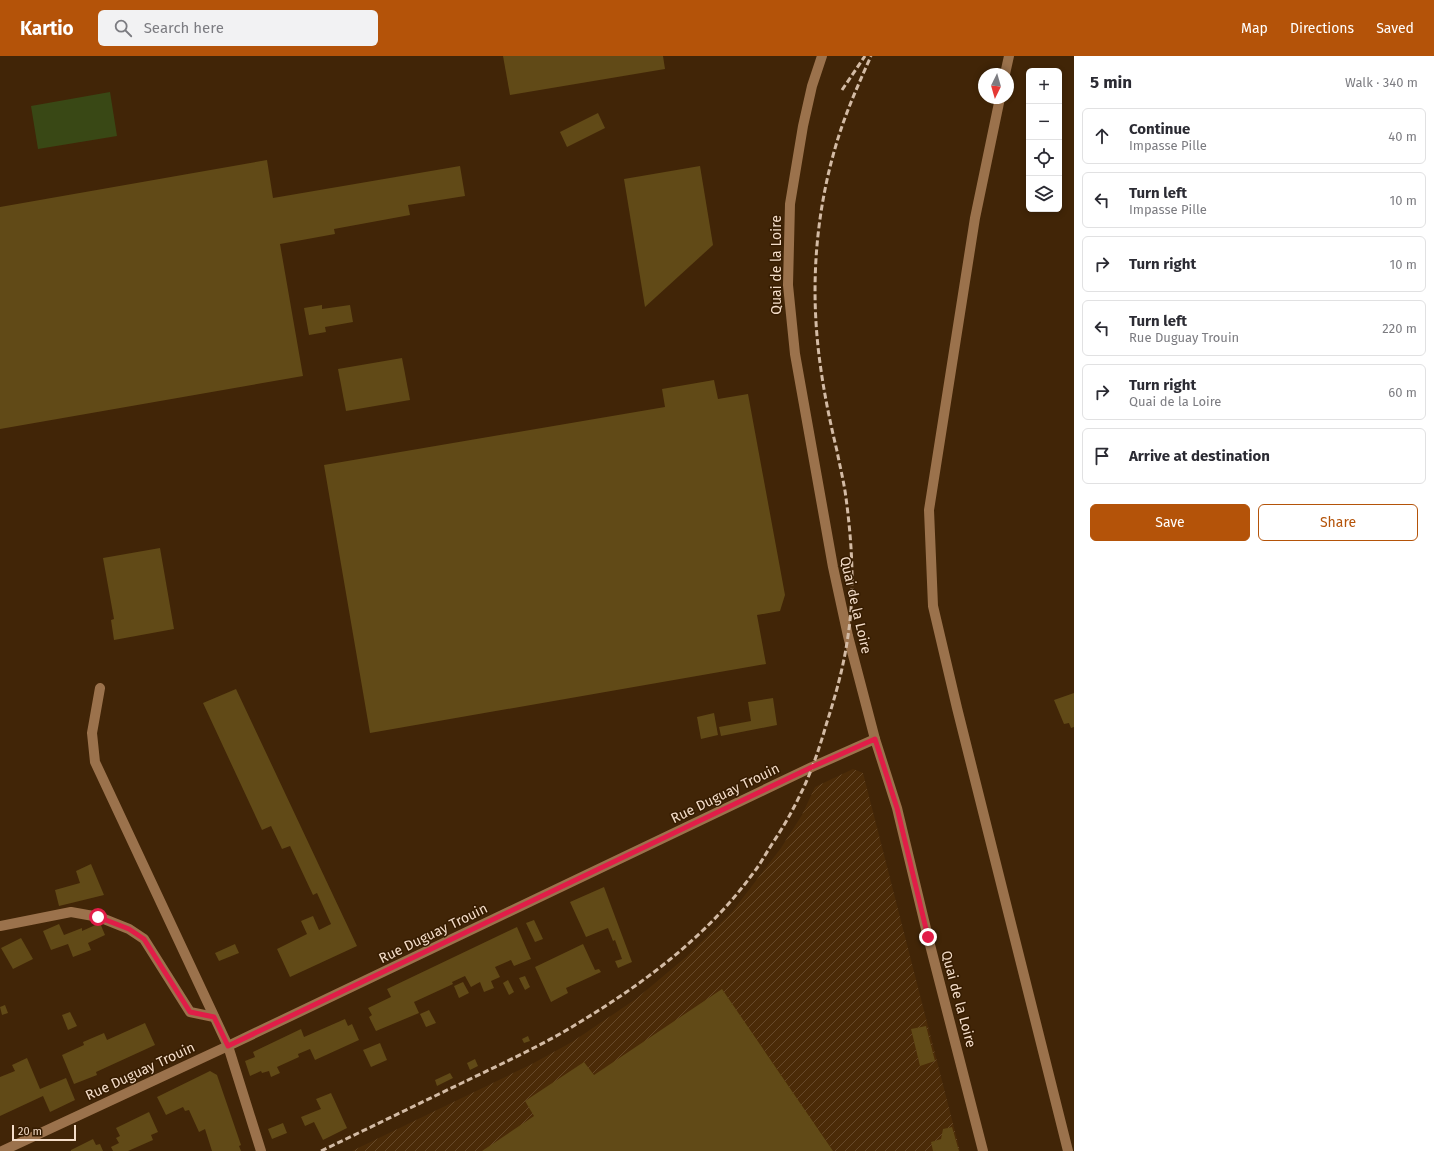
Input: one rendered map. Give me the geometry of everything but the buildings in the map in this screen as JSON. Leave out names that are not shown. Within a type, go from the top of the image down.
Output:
[{"type":"street","name":"Quai de la Loire","points":[[822,56],[812,86],[803,126],[794,177],[789,226],[788,292],[794,354],[831,560],[848,636],[875,739],[897,808],[928,937],[984,1151]]},
{"type":"street","points":[[1006,68],[1008,56]]},
{"type":"street","points":[[999,104],[975,218],[929,510],[933,606],[958,716],[1068,1151]]},
{"type":"street","points":[[100,688],[92,733],[94,762],[228,1046],[261,1151]]},
{"type":"street","name":"Rue Duguay Trouin","points":[[2,1151],[228,1046],[805,770],[875,739]]},
{"type":"street","points":[[0,926],[71,912],[98,917],[129,929],[144,939],[190,1012],[214,1017]]},
{"type":"shaded area","points":[[853,769],[863,773],[960,1151],[352,1151],[532,1064],[572,1042],[636,999],[686,957],[732,912],[781,848],[802,815],[815,787]]},
{"type":"green space","points":[[110,92],[117,136],[38,149],[31,106]]},
{"type":"railway","points":[[842,90],[865,56]]},
{"type":"railway","points":[[321,1151],[508,1061],[552,1038],[604,1007],[650,975],[694,939],[733,898],[760,863],[785,824],[798,799],[816,758],[837,690],[850,619],[852,584],[850,532],[846,498],[825,396],[817,336],[815,308],[816,253],[823,199],[836,145],[848,111],[871,56]]},
{"type":"route","points":[[98,917],[129,929],[144,939],[190,1012],[214,1017],[228,1046],[812,767],[875,739],[897,808],[928,937]]}]
